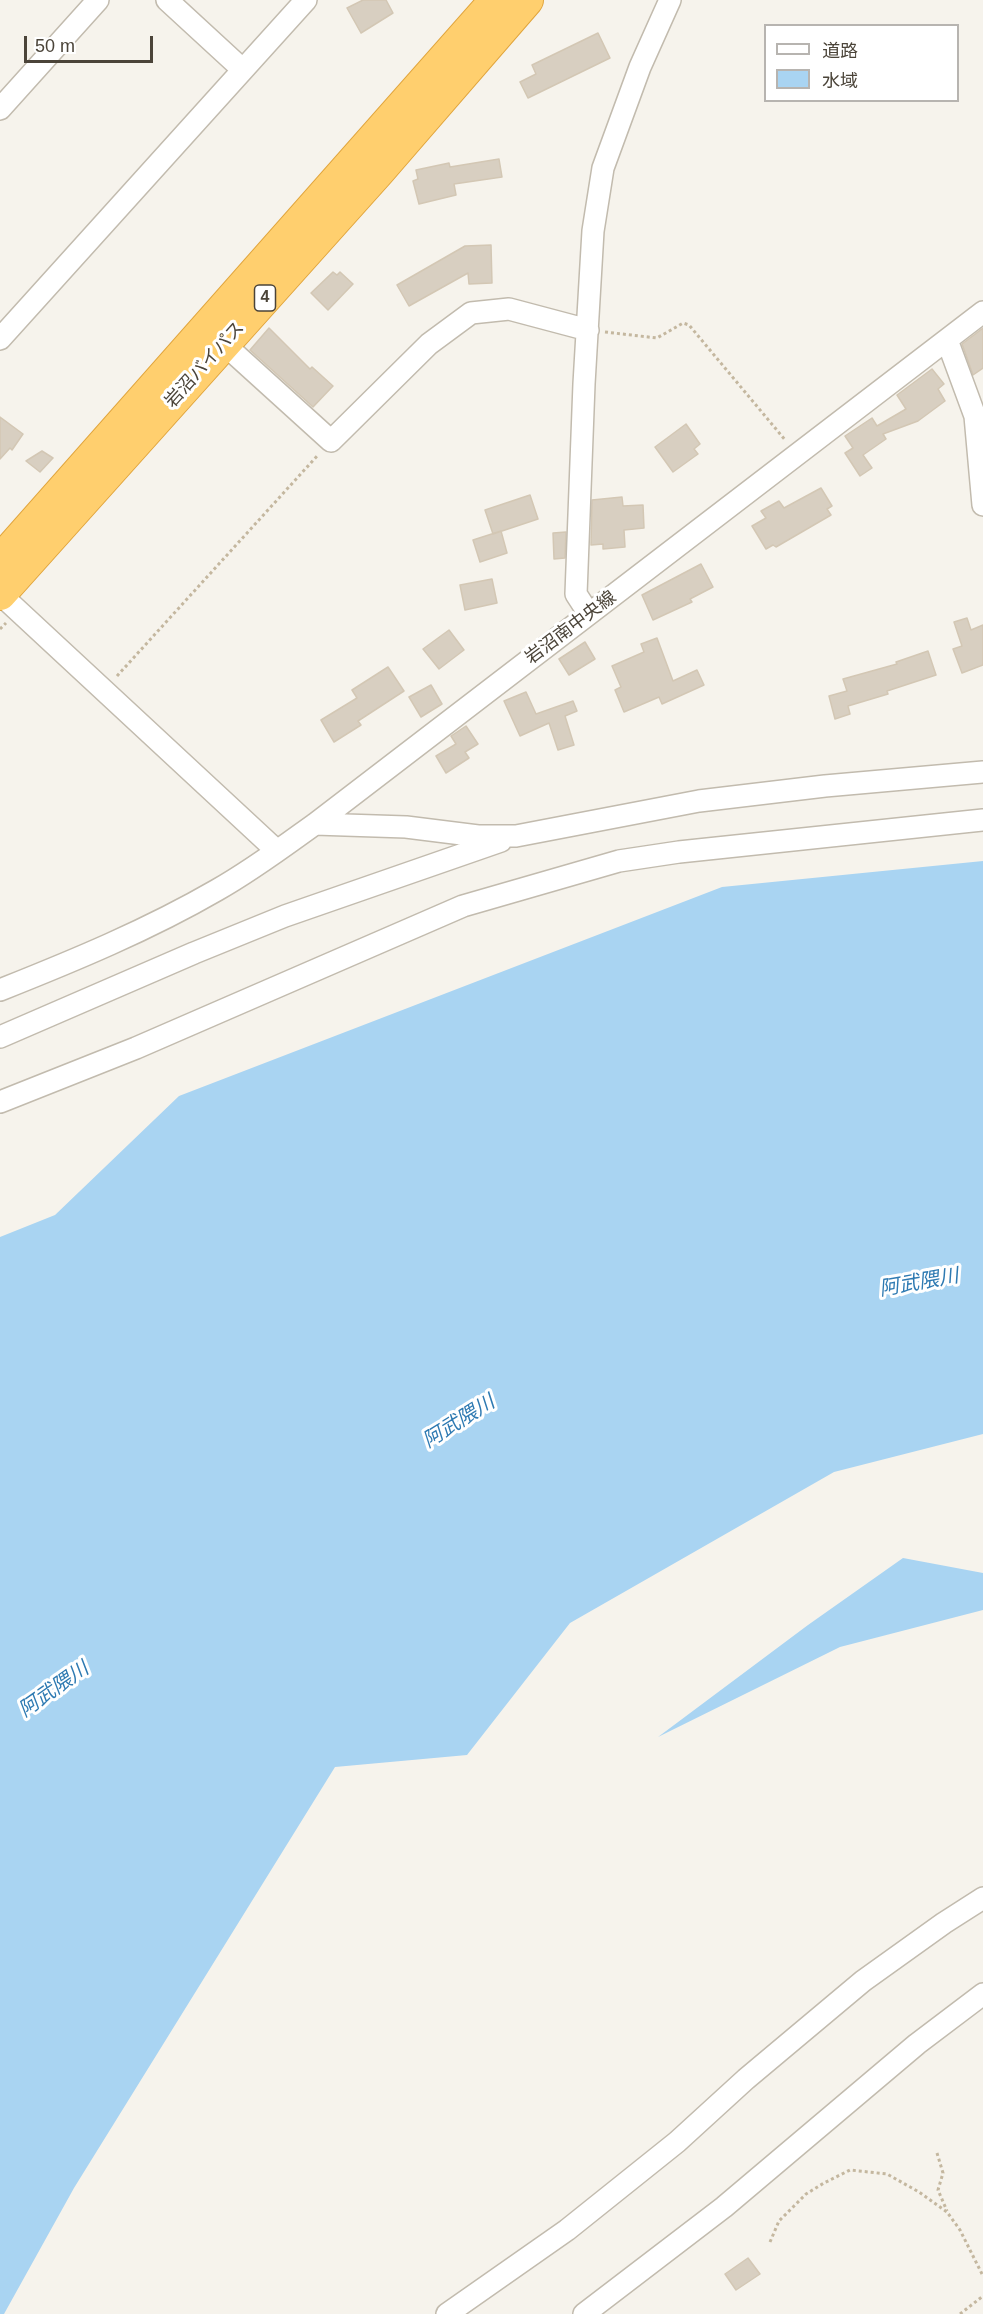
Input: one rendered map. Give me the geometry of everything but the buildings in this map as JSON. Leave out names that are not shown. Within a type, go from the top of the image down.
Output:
[{"type":"highway","name":"岩沼バイパス","points":[[0,561],[496,0]]},
{"type":"highway","name":"岩沼バイパス","points":[[0,594],[380,171],[527,0]]},
{"type":"street","points":[[0,109],[98,0]]},
{"type":"street","points":[[166,0],[242,69]]},
{"type":"street","points":[[0,339],[306,0]]},
{"type":"street","points":[[589,614],[576,594],[593,231],[603,168],[640,67],[670,0]]},
{"type":"street","points":[[224,344],[330,441],[429,344],[471,314],[509,309],[588,330]]},
{"type":"street","name":"岩沼南中央線","points":[[0,990],[148,927],[217,890],[277,851],[983,312]]},
{"type":"street","points":[[947,340],[975,416],[983,505]]},
{"type":"street","points":[[0,594],[277,851]]},
{"type":"street","points":[[0,1037],[285,916],[515,836],[699,801],[825,786],[983,772]]},
{"type":"street","points":[[0,1102],[136,1048],[463,906],[608,864],[679,852],[983,820]]},
{"type":"street","points":[[315,824],[348,827],[406,827],[478,836],[515,836]]},
{"type":"street","points":[[447,2314],[567,2230],[677,2142],[746,2079],[863,1981],[983,1898]]},
{"type":"street","points":[[584,2314],[724,2207],[917,2044],[983,1994]]},
{"type":"path","points":[[588,330],[657,338],[683,324],[689,326],[797,455]]},
{"type":"path","points":[[104,691],[330,441]]},
{"type":"path","points":[[937,2153],[943,2174],[938,2190],[947,2212],[960,2230],[983,2276]]},
{"type":"path","points":[[770,2242],[779,2221],[806,2194],[850,2170],[887,2174],[919,2192],[947,2212]]},
{"type":"path","points":[[960,2314],[983,2296]]},
{"type":"water","name":"阿武隈川","points":[[983,861],[983,1434],[834,1472],[570,1623],[467,1755],[335,1767],[74,2188],[4,2314],[0,2314],[0,1237],[55,1215],[179,1096],[722,887]]},
{"type":"water","points":[[903,1558],[983,1573],[983,1610],[840,1647],[658,1737],[808,1625]]}]
